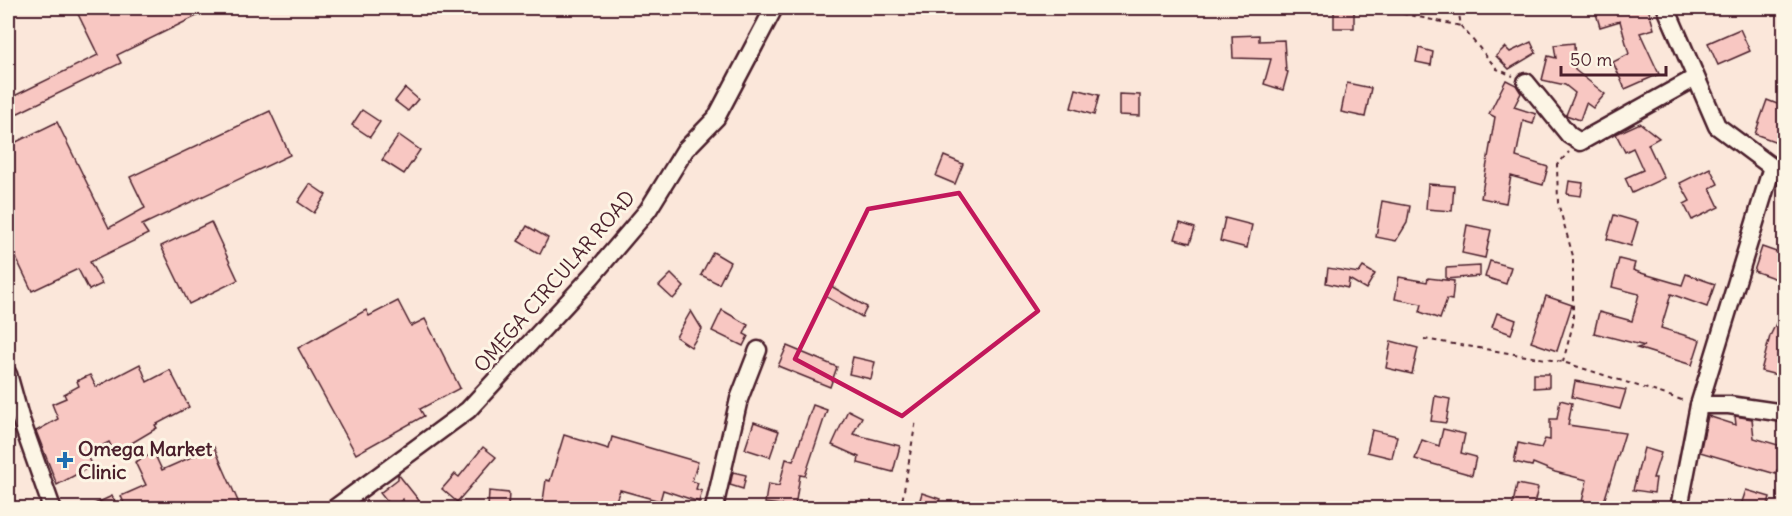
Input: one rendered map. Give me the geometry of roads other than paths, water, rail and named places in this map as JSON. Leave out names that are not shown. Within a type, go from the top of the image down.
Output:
[{"type":"street","name":"OMEGA CIRCULAR ROAD","points":[[335,508],[468,410],[592,276],[648,210],[685,150],[716,118],[774,8]]},
{"type":"street","points":[[1666,8],[1717,126],[1778,169],[1699,405],[1679,508]]},
{"type":"street","points":[[1526,82],[1569,135],[1580,142],[1695,78]]},
{"type":"street","points":[[714,508],[739,399],[758,350]]},
{"type":"street","points":[[8,374],[20,417],[52,508]]},
{"type":"street","points":[[1699,405],[1729,405],[1785,413]]},
{"type":"place","name":"Omega Market Clinic","points":[[65,460]]}]
